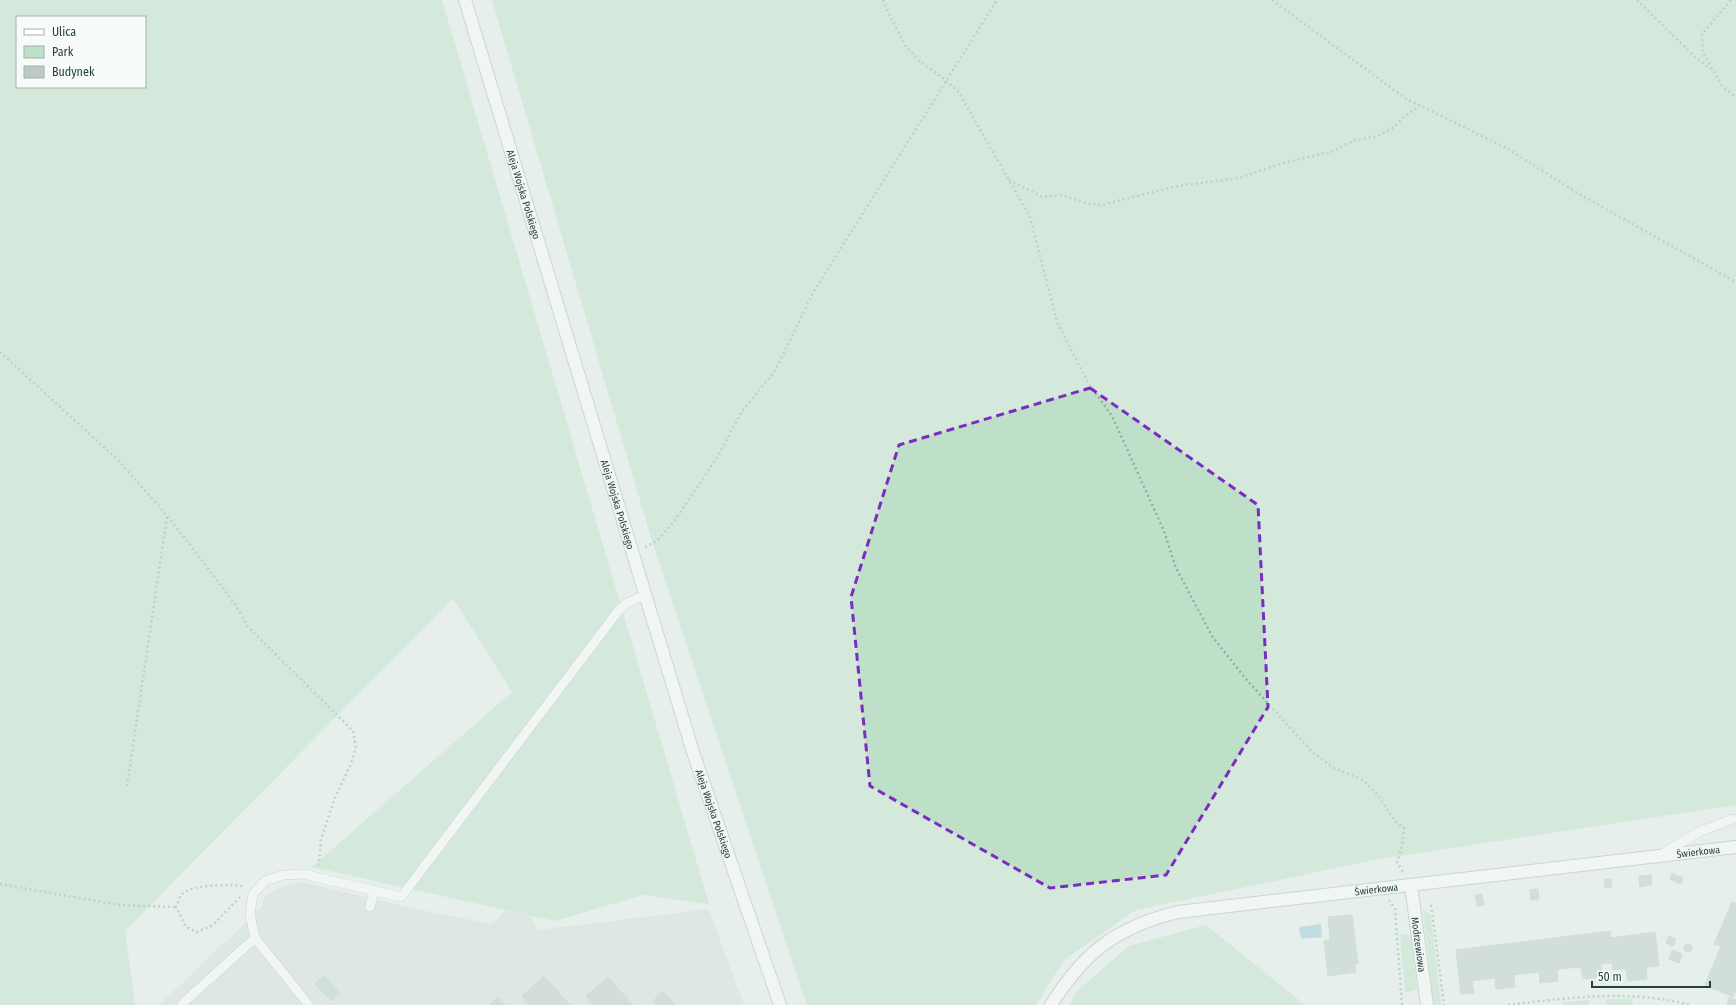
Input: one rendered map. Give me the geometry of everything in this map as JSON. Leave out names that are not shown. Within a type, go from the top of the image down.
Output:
[{"type":"main road","name":"Aleja Wojska Polskiego","points":[[465,0],[693,752],[780,1005]]},
{"type":"main road","name":"Świerkowa","points":[[1051,1005],[1077,969],[1090,954],[1106,942],[1141,922],[1178,912],[1736,846]]},
{"type":"main road","name":"Modrzewiowa","points":[[1411,885],[1427,1005]]},
{"type":"lane","points":[[309,1005],[255,938],[250,914],[253,894],[256,887],[265,881],[283,875],[303,874],[401,897],[619,610],[627,603],[645,595]]},
{"type":"lane","points":[[1662,854],[1701,831],[1733,819]]},
{"type":"lane","points":[[370,907],[374,890]]},
{"type":"lane","points":[[182,1005],[255,938]]},
{"type":"path","points":[[883,0],[905,45],[920,62],[958,91],[1030,217],[1057,322],[1086,381],[1112,416],[1164,531],[1176,568],[1212,636],[1250,684],[1313,753],[1334,768],[1364,780],[1377,794],[1395,821],[1404,828],[1402,846],[1397,862],[1411,885]]},
{"type":"path","points":[[631,549],[647,546],[657,540],[675,520],[718,456],[742,410],[775,371],[814,291],[997,0]]},
{"type":"path","points":[[1272,0],[1405,98],[1508,150],[1579,194],[1736,282]]},
{"type":"path","points":[[1637,0],[1695,57],[1713,71]]},
{"type":"path","points":[[1731,0],[1702,34],[1703,53],[1722,86],[1736,97]]},
{"type":"path","points":[[1008,180],[1042,197],[1060,195],[1089,204],[1101,205],[1177,186],[1239,178],[1283,163],[1331,152],[1355,140],[1378,136],[1394,127],[1420,105]]},
{"type":"path","points":[[0,352],[118,460],[167,516],[235,604],[248,627],[353,731],[356,748],[350,766],[334,800],[321,839],[319,878]]},
{"type":"path","points":[[127,786],[167,516]]},
{"type":"path","points":[[0,884],[120,905],[176,907]]},
{"type":"path","points":[[176,907],[181,896],[192,890],[210,885],[256,887]]},
{"type":"path","points":[[176,907],[186,927],[197,932],[214,925],[239,898],[256,887]]},
{"type":"path","points":[[1388,899],[1395,909],[1402,1005]]},
{"type":"path","points":[[1432,905],[1444,1005]]},
{"type":"path","points":[[1508,1005],[1567,999],[1640,997],[1690,1005]]},
{"type":"highlighted area","points":[[1090,388],[1258,505],[1268,707],[1166,875],[1050,888],[870,786],[851,597],[899,445]]},
{"type":"shaded area","points":[[302,882],[416,909],[492,924],[505,911],[530,916],[539,930],[709,909],[744,1005],[159,1005],[262,907],[263,899],[268,894],[280,887]]},
{"type":"green space","points":[[0,0],[442,0],[709,904],[643,895],[555,921],[312,867],[512,692],[453,598],[125,931],[135,1005],[0,1005]]},
{"type":"green space","points":[[492,0],[1736,0],[1736,805],[1379,859],[1136,910],[1064,960],[1036,1005],[807,1005],[652,541]]},
{"type":"green space","points":[[1423,910],[1429,913],[1431,919],[1441,1005],[1434,1005]]},
{"type":"green space","points":[[1206,925],[1305,1005],[1069,1005],[1078,990],[1129,946]]},
{"type":"green space","points":[[1406,934],[1411,937],[1417,988],[1413,991],[1405,992],[1400,935]]},
{"type":"green space","points":[[1606,999],[1632,999],[1633,1005],[1606,1005]]},
{"type":"green space","points":[[1589,1000],[1589,1005],[1562,1005],[1562,1002]]},
{"type":"water","points":[[1321,924],[1322,937],[1301,939],[1299,927]]},
{"type":"building","points":[[1672,873],[1683,878],[1681,884],[1670,879]]},
{"type":"building","points":[[1651,875],[1652,885],[1640,887],[1639,876]]},
{"type":"building","points":[[1611,879],[1612,887],[1605,888],[1604,880]]},
{"type":"building","points":[[1538,889],[1539,900],[1531,900],[1530,890]]},
{"type":"building","points":[[1482,894],[1484,905],[1477,906],[1475,895]]},
{"type":"building","points":[[1732,902],[1736,903],[1736,990],[1733,997],[1705,985],[1721,946],[1714,944]]},
{"type":"building","points":[[1352,915],[1358,963],[1355,964],[1356,972],[1328,976],[1324,941],[1330,940],[1328,917]]},
{"type":"building","points":[[1610,931],[1611,938],[1655,932],[1659,966],[1646,967],[1647,979],[1628,981],[1626,969],[1613,970],[1612,963],[1601,964],[1602,977],[1583,979],[1581,967],[1557,969],[1558,981],[1540,983],[1539,972],[1514,975],[1515,987],[1496,989],[1495,978],[1472,981],[1474,993],[1461,994],[1456,950]]},
{"type":"building","points":[[1669,936],[1676,939],[1673,946],[1666,943]]},
{"type":"building","points":[[1686,944],[1690,944],[1692,948],[1690,952],[1686,952],[1684,950],[1684,946]]},
{"type":"building","points":[[1672,950],[1682,954],[1679,963],[1669,959]]},
{"type":"building","points":[[324,975],[340,993],[331,1001],[315,984]]},
{"type":"building","points":[[544,976],[570,1005],[530,1005],[522,996]]},
{"type":"building","points":[[608,977],[633,1005],[594,1005],[586,996]]},
{"type":"building","points":[[663,991],[674,1003],[672,1005],[657,1005],[653,1001]]},
{"type":"building","points":[[498,997],[505,1005],[490,1005]]},
{"type":"building","points":[[1729,997],[1736,1000],[1736,1005],[1727,1005]]}]
